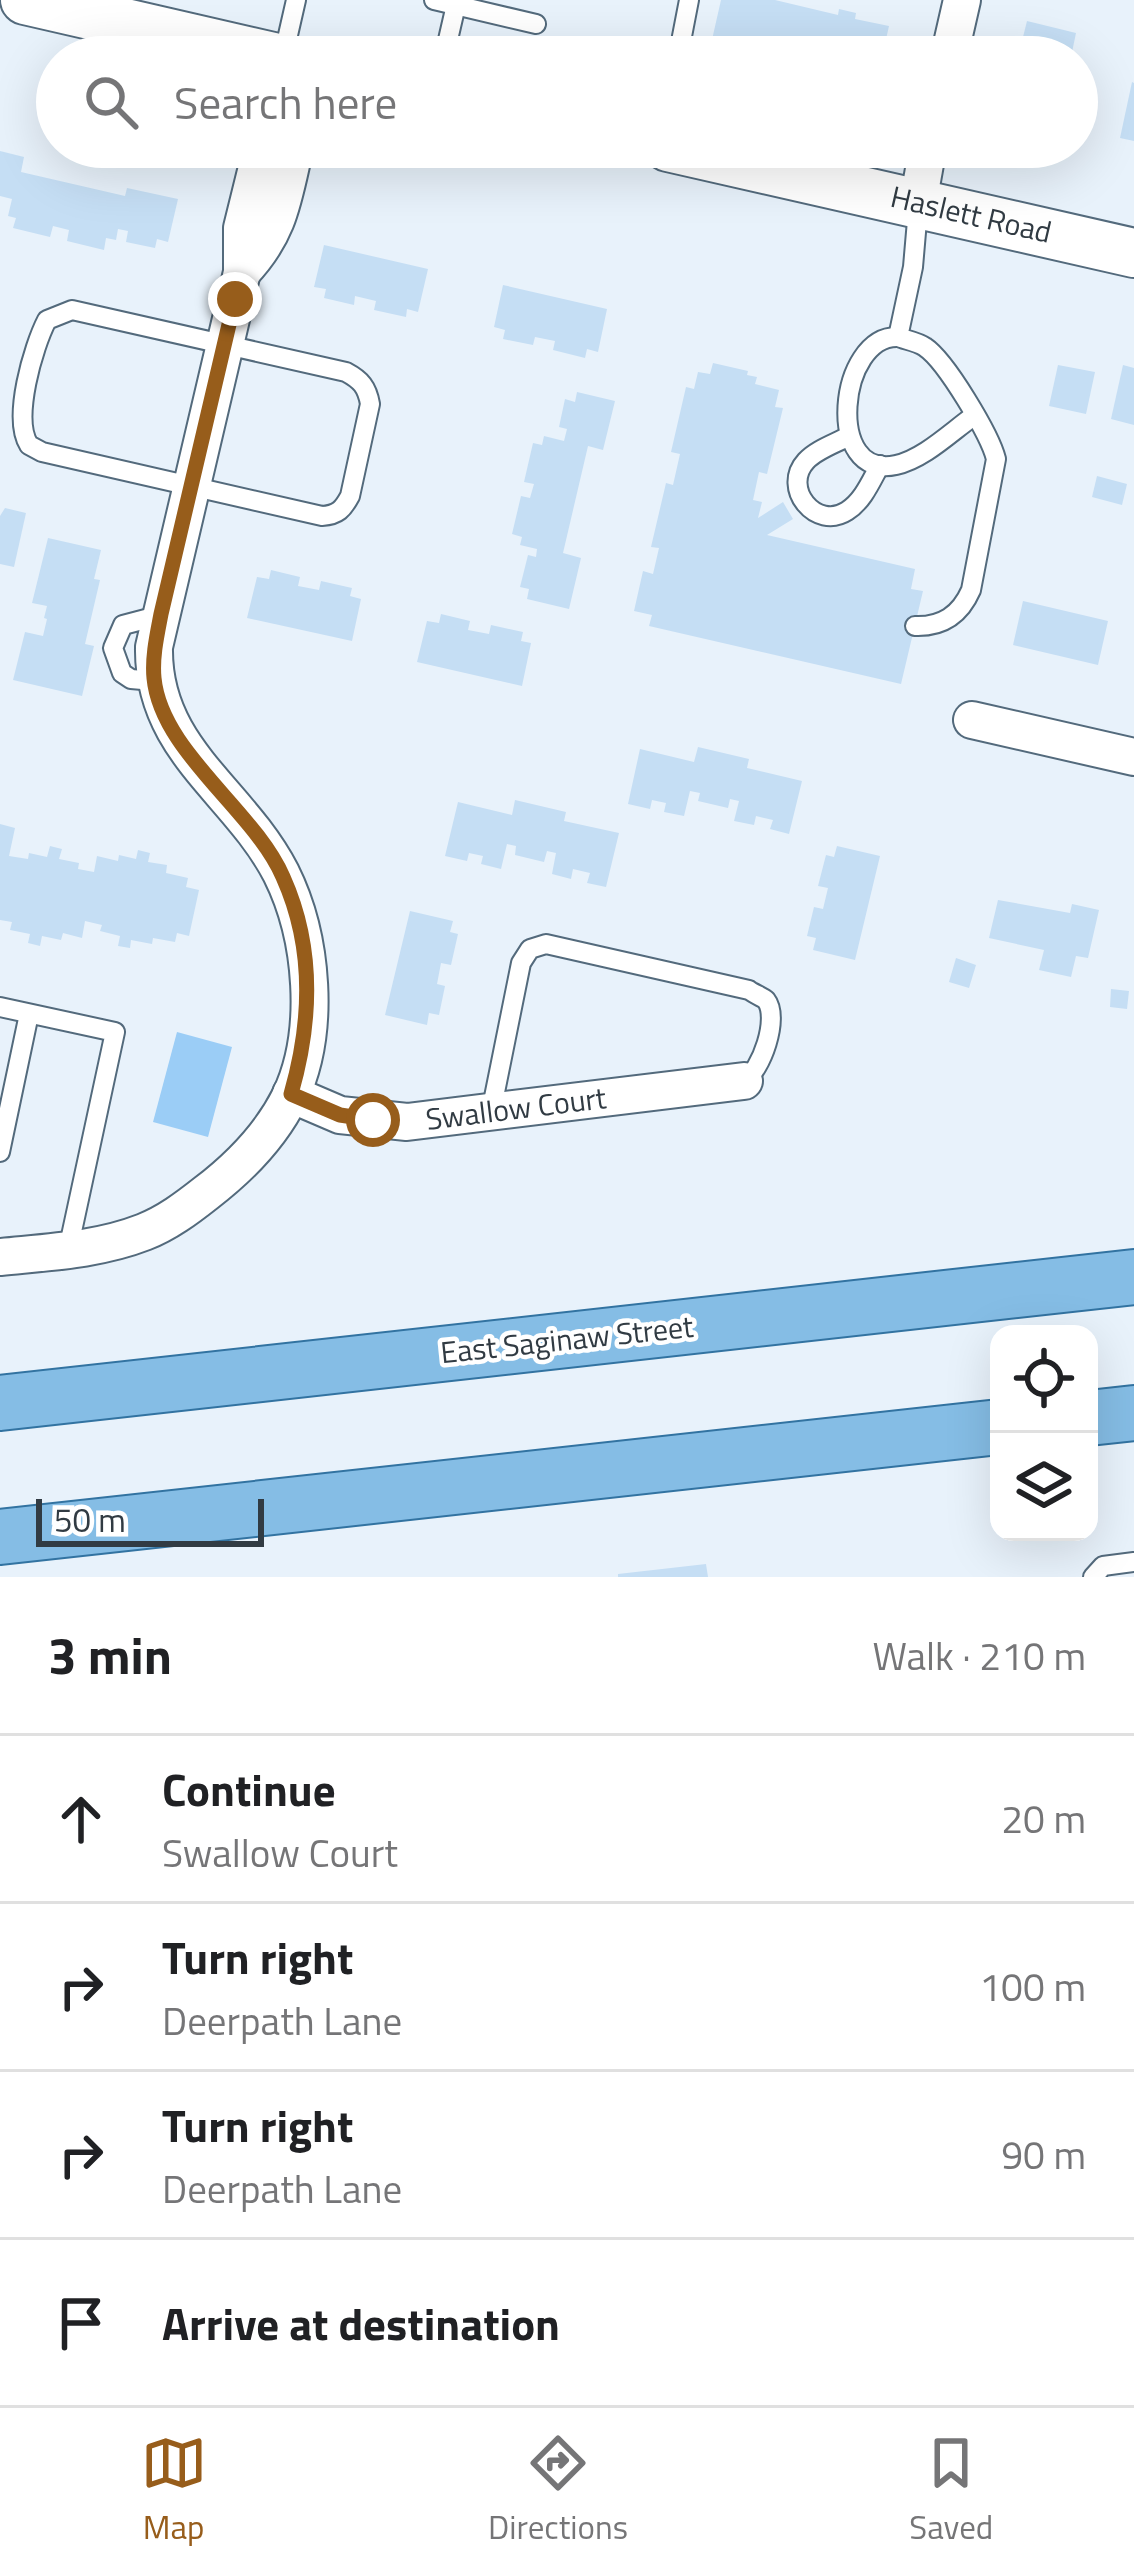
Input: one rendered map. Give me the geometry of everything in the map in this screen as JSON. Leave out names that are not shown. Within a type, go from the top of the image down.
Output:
[{"type":"main road","points":[[25,0],[129,12],[206,36]]},
{"type":"main road","name":"Haslett Road","points":[[762,168],[1134,253]]},
{"type":"main road","name":"East Saginaw Street","points":[[0,1403],[1134,1277]]},
{"type":"main road","points":[[1098,1417],[1134,1413]]},
{"type":"main road","points":[[0,1537],[990,1428]]},
{"type":"street","points":[[954,36],[962,0]]},
{"type":"street","points":[[0,1257],[106,1244],[147,1231],[185,1210],[247,1158],[270,1130],[291,1094],[303,1053],[308,973],[284,878],[265,846],[181,742],[162,709],[154,681],[154,647],[242,272],[242,228],[257,168]]},
{"type":"street","points":[[242,272],[277,226],[290,168]]},
{"type":"street","points":[[919,203],[925,168]]},
{"type":"street","points":[[972,720],[1134,757]]},
{"type":"street","name":"Swallow Court","points":[[291,1094],[340,1115],[407,1122],[744,1081]]},
{"type":"lane","points":[[288,36],[296,0]]},
{"type":"lane","points":[[434,0],[536,24]]},
{"type":"lane","points":[[682,36],[689,0]]},
{"type":"lane","points":[[449,36],[456,5]]},
{"type":"lane","points":[[898,337],[913,267],[919,203]]},
{"type":"lane","points":[[72,310],[346,372],[368,390],[370,404],[350,496],[333,515],[193,485],[42,452],[29,445],[20,421],[39,335],[47,320],[72,310]]},
{"type":"lane","points":[[915,626],[936,625],[964,606],[996,459],[991,440],[975,415],[925,346],[885,337],[863,354],[844,420],[847,437],[880,465],[910,460],[975,415]]},
{"type":"lane","points":[[847,437],[814,454],[800,470],[798,492],[810,509],[831,516],[851,509],[880,465]]},
{"type":"lane","points":[[491,1112],[521,963],[530,949],[546,944],[748,990],[765,999],[772,1014],[757,1070],[744,1081]]},
{"type":"lane","points":[[0,1007],[116,1032],[68,1250]]},
{"type":"lane","points":[[0,1152],[29,1014]]},
{"type":"lane","points":[[1093,1577],[1103,1566],[1134,1562]]},
{"type":"shaded area","points":[[177,1032],[232,1047],[208,1137],[153,1122]]},
{"type":"building","points":[[721,0],[775,0],[838,15],[839,9],[856,13],[855,19],[889,26],[887,36],[713,36]]},
{"type":"building","points":[[1027,21],[1076,33],[1075,36],[1023,36]]},
{"type":"building","points":[[1134,83],[1134,141],[1120,138]]},
{"type":"building","points":[[0,151],[24,157],[21,172],[125,196],[127,188],[178,199],[168,242],[157,239],[155,248],[126,242],[128,231],[118,229],[116,240],[106,238],[104,250],[67,241],[69,230],[53,226],[50,237],[13,228],[16,218],[8,216],[12,199],[0,196]]},
{"type":"building","points":[[324,245],[428,269],[418,312],[407,309],[406,317],[374,310],[376,301],[355,296],[354,305],[324,298],[326,289],[314,287]]},
{"type":"building","points":[[503,285],[607,309],[598,352],[587,349],[585,358],[553,350],[555,341],[535,337],[533,345],[503,339],[505,330],[494,327]]},
{"type":"building","points":[[713,363],[748,371],[747,375],[757,377],[755,384],[779,390],[775,407],[783,408],[767,474],[759,472],[753,500],[762,502],[758,518],[783,502],[793,519],[767,535],[915,569],[911,589],[923,591],[901,684],[649,626],[652,615],[634,611],[643,571],[653,574],[659,548],[651,547],[666,483],[673,485],[680,454],[671,452],[686,387],[694,389],[698,372],[710,374]]},
{"type":"building","points":[[1058,365],[1095,372],[1086,414],[1049,406]]},
{"type":"building","points":[[1123,365],[1134,368],[1134,425],[1111,419]]},
{"type":"building","points":[[577,392],[615,401],[603,450],[588,446],[563,553],[581,558],[569,609],[527,599],[529,589],[520,587],[528,555],[536,557],[537,549],[520,545],[522,537],[512,534],[521,496],[530,498],[534,484],[524,482],[533,443],[542,445],[544,436],[564,441],[567,429],[559,427],[565,399],[575,402]]},
{"type":"building","points":[[1097,476],[1127,484],[1122,505],[1092,497]]},
{"type":"building","points":[[5,508],[26,513],[14,567],[0,564],[0,516]]},
{"type":"building","points":[[48,538],[101,550],[94,579],[100,580],[85,644],[94,646],[82,696],[13,680],[25,632],[43,636],[47,606],[32,603]]},
{"type":"building","points":[[271,570],[300,577],[298,586],[319,590],[321,581],[352,588],[350,596],[361,599],[352,641],[247,618],[257,577],[269,579]]},
{"type":"building","points":[[1023,601],[1108,621],[1098,665],[1013,645]]},
{"type":"building","points":[[441,614],[470,621],[468,630],[489,634],[491,625],[523,632],[521,641],[531,643],[522,686],[417,662],[427,621],[439,623]]},
{"type":"building","points":[[698,747],[749,759],[747,768],[802,781],[789,834],[770,829],[773,820],[756,816],[754,825],[734,821],[739,801],[730,799],[728,808],[698,801],[700,793],[690,791],[684,816],[664,812],[666,803],[652,800],[650,809],[628,804],[640,749],[694,762]]},
{"type":"building","points":[[515,800],[566,812],[564,821],[619,833],[606,887],[587,883],[590,873],[573,869],[571,879],[552,874],[556,853],[547,851],[544,862],[515,855],[516,846],[507,844],[501,869],[481,864],[483,856],[469,853],[467,861],[445,856],[458,802],[512,815]]},
{"type":"building","points":[[0,824],[15,828],[9,856],[47,857],[50,846],[62,849],[59,859],[94,872],[97,856],[118,861],[119,855],[136,859],[138,850],[150,853],[148,862],[167,865],[166,873],[188,878],[186,887],[199,890],[189,936],[177,933],[175,942],[153,938],[152,944],[131,940],[130,948],[118,946],[120,936],[100,931],[102,925],[85,921],[82,938],[63,933],[61,940],[42,936],[40,946],[28,943],[30,934],[10,930],[12,922],[0,920]]},
{"type":"building","points":[[837,846],[880,856],[855,960],[813,950],[816,938],[807,936],[814,907],[823,909],[828,888],[818,886],[826,855],[834,857]]},
{"type":"building","points":[[998,900],[1070,913],[1072,904],[1099,910],[1088,958],[1076,956],[1071,977],[1039,970],[1044,950],[989,938]]},
{"type":"building","points":[[410,911],[453,921],[450,932],[458,934],[451,965],[441,963],[437,984],[445,986],[439,1015],[429,1013],[427,1025],[385,1015]]},
{"type":"building","points":[[956,958],[976,965],[969,988],[949,982]]},
{"type":"building","points":[[1111,989],[1129,991],[1127,1009],[1110,1007]]},
{"type":"building","points":[[706,1564],[708,1577],[618,1577],[618,1574]]},
{"type":"route","points":[[235,299],[154,647],[154,681],[162,709],[181,742],[265,846],[284,878],[308,973],[303,1053],[291,1094],[340,1115],[373,1120]]}]
